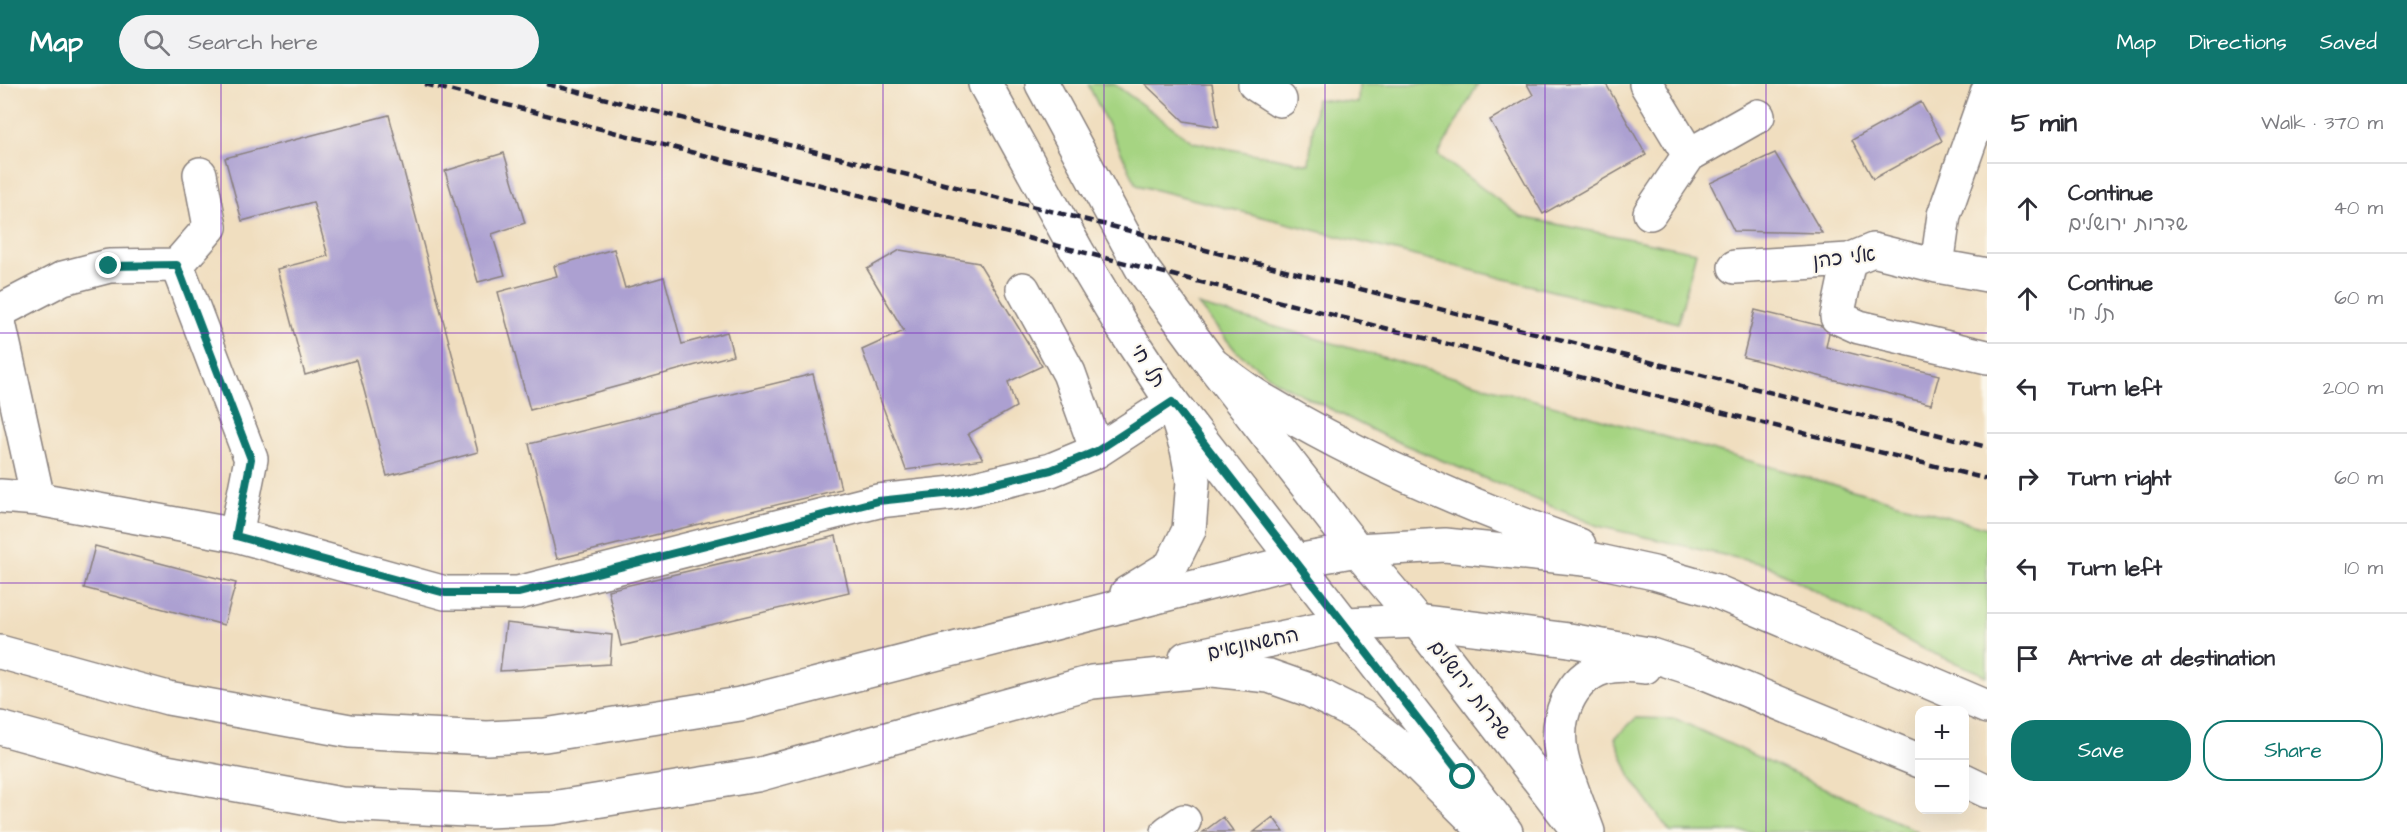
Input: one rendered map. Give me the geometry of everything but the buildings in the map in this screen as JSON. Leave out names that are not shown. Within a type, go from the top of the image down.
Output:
[{"type":"main road","name":"תל חי","points":[[985,84],[1077,251],[1123,328],[1172,402],[1346,624]]},
{"type":"main road","points":[[1042,84],[1141,267],[1212,364],[1357,550]]},
{"type":"main road","points":[[1646,84],[1689,155]]},
{"type":"main road","points":[[1974,129],[1973,108],[1965,84],[1982,87],[1987,85]]},
{"type":"main road","points":[[1937,266],[1944,215],[1987,93]]},
{"type":"main road","points":[[1650,213],[1689,155],[1758,116]]},
{"type":"main road","points":[[0,311],[63,278],[109,266],[177,265],[210,227],[200,174]]},
{"type":"main road","name":"אלי כהן","points":[[1735,267],[1849,260],[1873,250],[1937,266],[1987,274]]},
{"type":"main road","points":[[1849,260],[1838,317],[1859,327],[1987,357]]},
{"type":"main road","points":[[177,265],[251,459],[236,536]]},
{"type":"main road","points":[[1023,289],[1069,373],[1097,451]]},
{"type":"main road","points":[[0,327],[38,499]]},
{"type":"main road","points":[[1212,364],[1267,403],[1433,487],[1517,523],[1755,607],[1987,706]]},
{"type":"main road","points":[[0,496],[38,499],[236,536],[445,593],[518,593],[878,501],[954,493],[1051,470],[1097,451],[1172,402],[1187,449],[1193,481],[1189,530],[1171,566],[1130,592],[1051,622]]},
{"type":"main road","points":[[0,652],[168,698],[295,722],[350,731],[487,738],[546,735],[740,704],[1051,622],[1296,561],[1357,550],[1445,545],[1528,552],[1594,560],[1654,573],[1697,586]]},
{"type":"main road","name":"שדרות ירושלים","points":[[1357,550],[1417,621],[1579,832]]},
{"type":"main road","name":"החשמונאים","points":[[1092,682],[1161,663],[1346,624],[1417,621],[1569,640],[1648,654],[1703,672]]},
{"type":"main road","points":[[1346,624],[1506,832]]},
{"type":"main road","points":[[1588,832],[1561,752],[1561,725],[1567,699],[1581,680],[1604,668],[1633,665],[1703,672],[1918,760]]},
{"type":"main road","points":[[0,728],[150,769],[341,804],[487,811],[552,808],[757,775],[1092,682],[1212,670],[1269,676],[1309,690],[1361,716],[1401,748],[1486,832]]},
{"type":"main road","points":[[1969,782],[1987,791]]},
{"type":"green space","points":[[1088,84],[1114,84],[1193,142],[1309,164],[1316,99],[1358,103],[1359,84],[1478,84],[1438,155],[1521,217],[1696,252],[1678,323],[1137,185]]},
{"type":"green space","points":[[1198,305],[1987,528],[1987,676],[1921,648],[1767,565],[1598,526],[1386,437],[1277,382],[1236,351]]},
{"type":"green space","points":[[1636,718],[1676,719],[1919,832],[1670,832],[1632,780],[1615,738]]},
{"type":"railway","points":[[425,84],[1141,267],[1987,479]]},
{"type":"railway","points":[[547,84],[1987,447]]},
{"type":"route","points":[[109,266],[177,265],[251,459],[236,536],[445,593],[518,593],[878,501],[954,493],[1051,470],[1097,451],[1172,402],[1463,777]]}]
